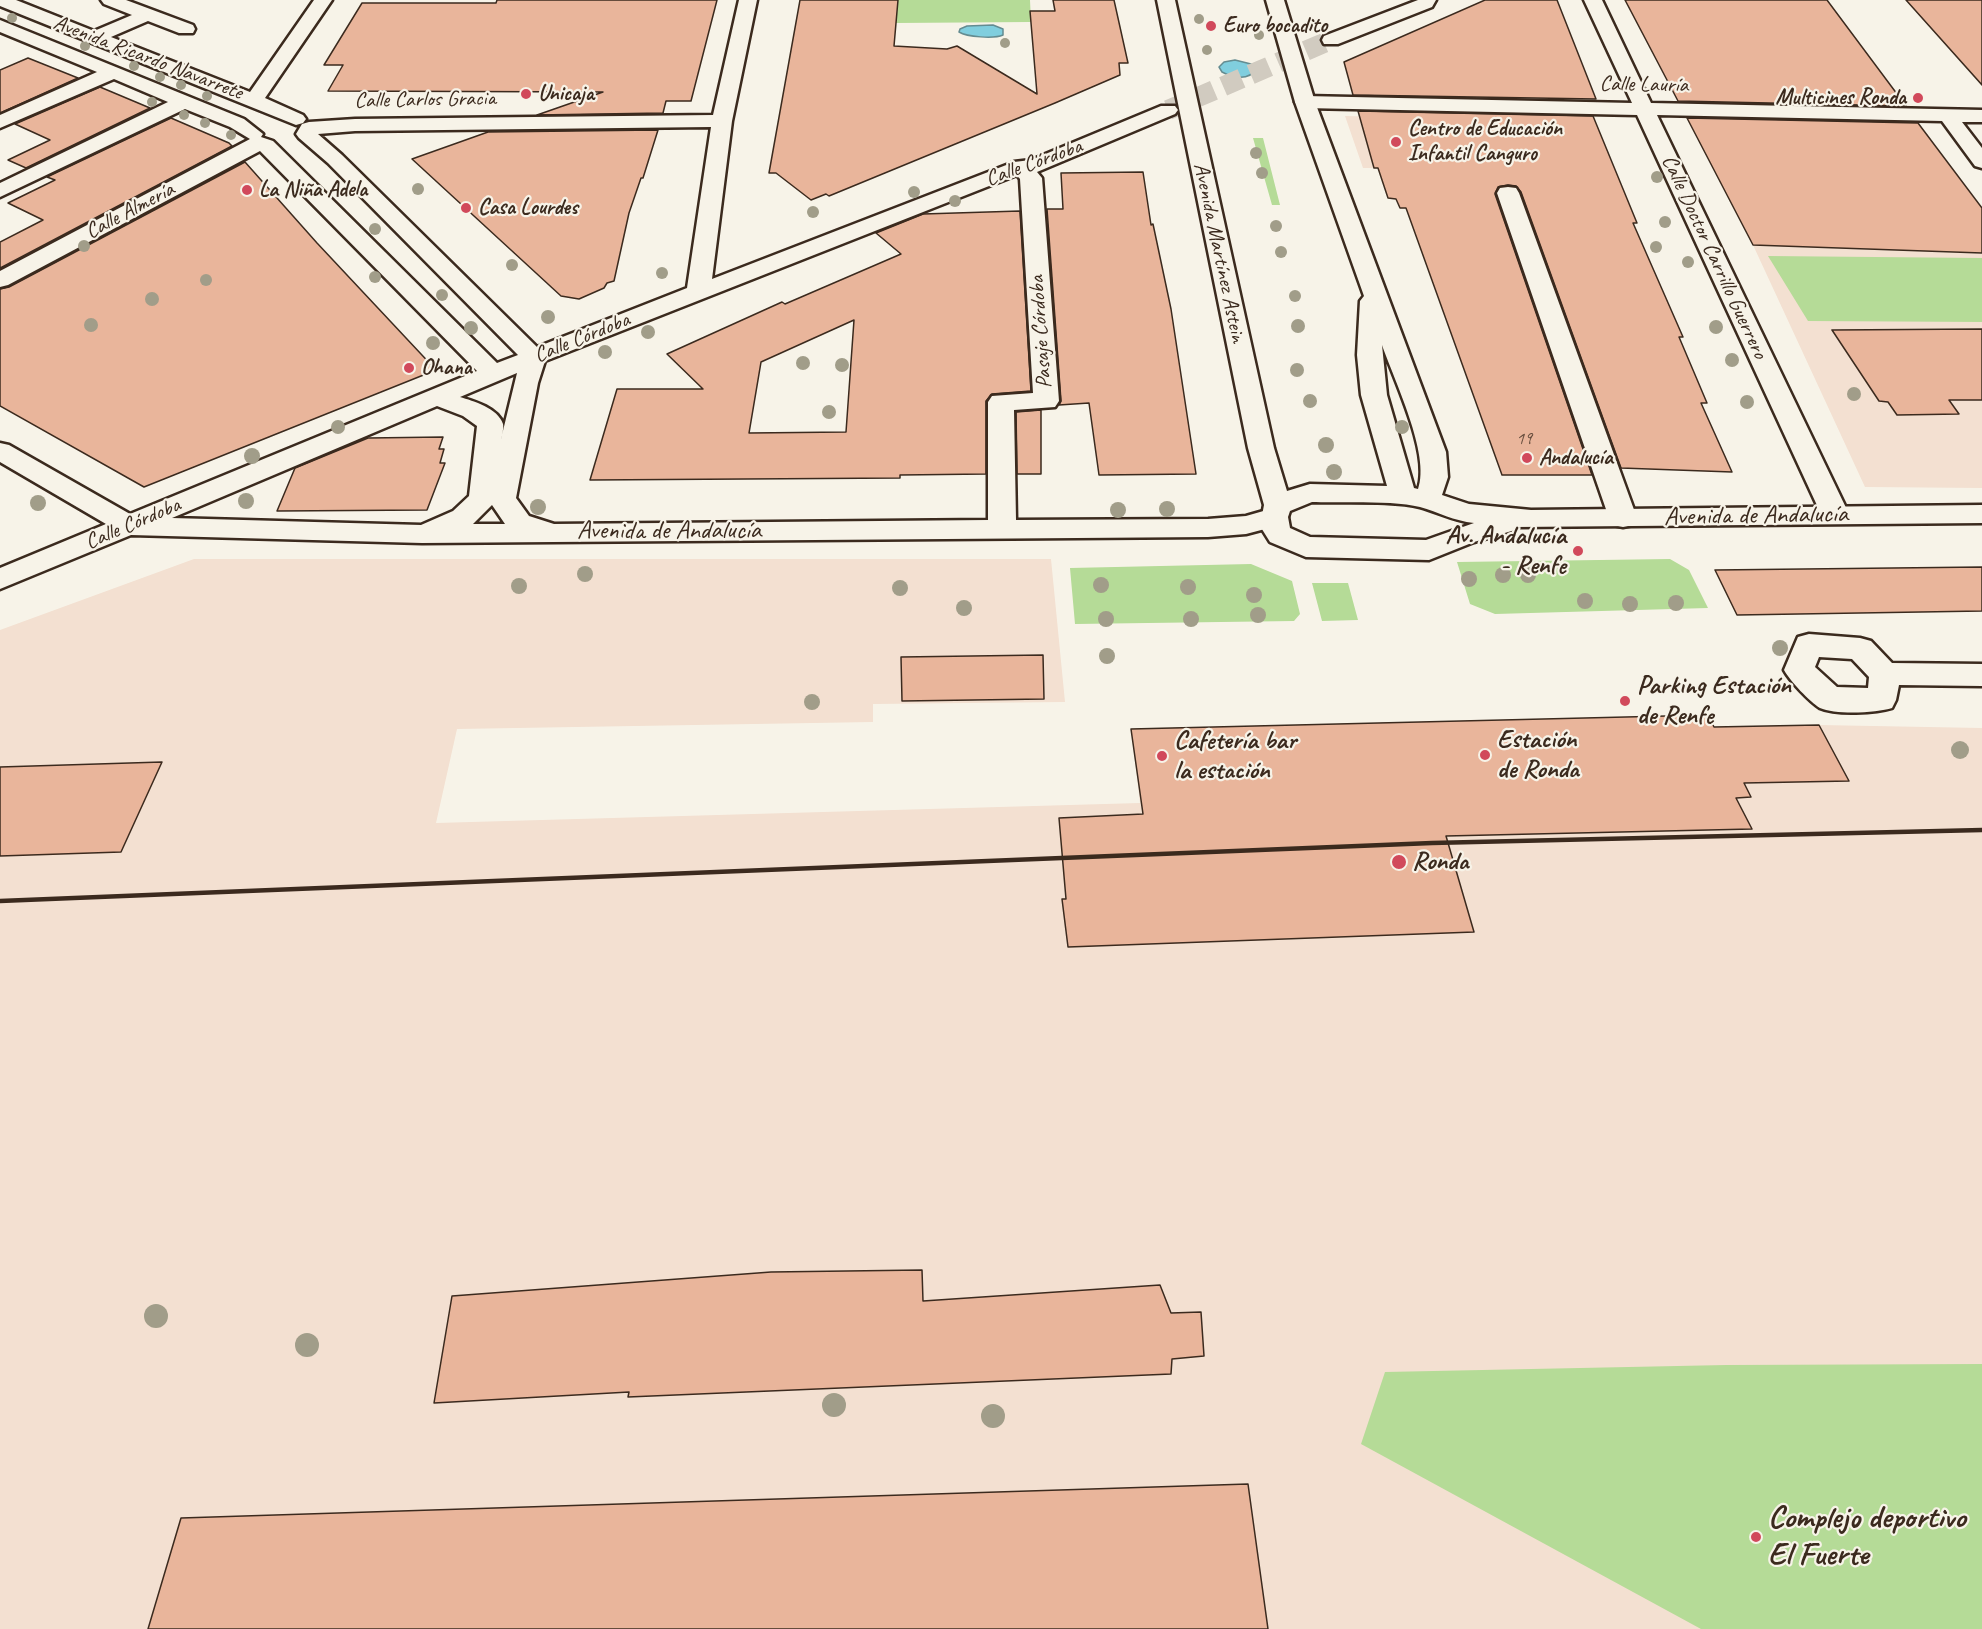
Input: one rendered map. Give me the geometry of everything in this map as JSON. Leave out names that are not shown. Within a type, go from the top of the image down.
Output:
[{"type":"street","name":"Avenida Ricardo Navarrete","points":[[0,0],[254,100],[304,127],[534,357]]},
{"type":"street","points":[[110,0],[186,28]]},
{"type":"street","points":[[254,100],[323,0]]},
{"type":"street","points":[[698,293],[722,122],[747,0]]},
{"type":"street","name":"Avenida Martínez Astein","points":[[1166,0],[1276,511]]},
{"type":"street","points":[[1275,0],[1305,102],[1433,452],[1436,466],[1434,486],[1424,501]]},
{"type":"street","points":[[1331,40],[1426,3],[1427,0]]},
{"type":"street","name":"Calle Doctor Carrillo Guerrero","points":[[1593,0],[1835,514]]},
{"type":"street","points":[[95,37],[148,15]]},
{"type":"street","name":"Avenida Ricardo Navarrete","points":[[0,25],[237,123],[260,140],[494,374]]},
{"type":"street","points":[[11,47],[32,38]]},
{"type":"street","points":[[0,122],[113,72]]},
{"type":"street","points":[[0,191],[185,101]]},
{"type":"street","name":"Calle Lauría","points":[[1305,102],[1982,117]]},
{"type":"street","name":"Calle Córdoba","points":[[0,579],[534,357],[1021,166],[1021,157],[1158,108]]},
{"type":"street","points":[[1948,116],[1982,162]]},
{"type":"street","name":"Calle Carlos Gracia","points":[[260,140],[263,125],[271,121],[304,127],[722,122]]},
{"type":"street","name":"Calle Almería","points":[[0,280],[260,140]]},
{"type":"street","name":"Pasaje Córdoba","points":[[1002,528],[1001,402],[1046,401],[1031,178],[1021,166]]},
{"type":"street","points":[[1508,194],[1623,518]]},
{"type":"street","points":[[1372,288],[1369,355],[1374,395],[1424,501],[1452,516],[1455,528],[1447,542]]},
{"type":"street","points":[[534,357],[526,383],[502,499],[519,523],[551,532]]},
{"type":"street","points":[[422,534],[463,518],[482,499],[490,424],[480,413],[465,405],[435,398]]},
{"type":"street","points":[[0,451],[130,526]]},
{"type":"street","name":"Avenida de Andalucía","points":[[130,526],[422,534],[1208,528],[1246,525],[1310,493],[1424,501],[1491,516],[1530,519],[1982,514]]},
{"type":"street","points":[[1276,511],[1274,526],[1280,535],[1290,541]]},
{"type":"street","name":"Avenida de Andalucía","points":[[1208,528],[1290,541],[1306,547],[1429,550],[1497,524],[1530,519]]},
{"type":"street","points":[[1885,674],[1982,675]]},
{"type":"shaded area","name":"Centro de Educación Infantil Canguro","points":[[1345,116],[1428,118],[1389,168],[1363,168]]},
{"type":"shaded area","points":[[1689,122],[1920,125],[1982,208],[1982,488],[1865,487],[1753,245]]},
{"type":"shaded area","name":"Estación de Ronda","points":[[194,559],[1051,559],[1065,702],[873,704],[873,722],[457,729],[436,823],[1140,803],[1131,729],[1708,715],[1714,727],[1819,725],[1982,728],[1982,1629],[0,1629],[0,630]]},
{"type":"green space","points":[[898,0],[1030,0],[1031,22],[895,23]]},
{"type":"green space","points":[[1253,138],[1263,138],[1280,205],[1272,205]]},
{"type":"green space","points":[[1768,256],[1982,258],[1982,322],[1808,321]]},
{"type":"green space","points":[[1670,559],[1689,570],[1708,608],[1495,614],[1470,604],[1457,562]]},
{"type":"green space","points":[[1251,564],[1292,581],[1300,614],[1294,621],[1075,624],[1070,568]]},
{"type":"green space","points":[[1312,583],[1348,583],[1358,620],[1322,621]]},
{"type":"green space","name":"Complejo deportivo El Fuerte","points":[[1982,1364],[1982,1629],[1701,1629],[1361,1444],[1385,1372],[1726,1365]]},
{"type":"water","points":[[993,25],[1003,29],[1003,35],[981,37],[959,32],[967,26]]},
{"type":"water","points":[[1235,60],[1251,64],[1256,69],[1245,77],[1231,76],[1222,72],[1219,67],[1224,62]]},
{"type":"building","points":[[497,0],[717,0],[691,101],[666,101],[663,113],[537,115],[603,92],[328,91],[343,65],[324,65],[362,3],[496,3]]},
{"type":"building","points":[[800,0],[898,0],[894,46],[947,49],[957,46],[1037,94],[1030,11],[1055,11],[1053,0],[1114,0],[1128,63],[1119,63],[1120,75],[829,196],[826,194],[811,200],[776,173],[769,173]]},
{"type":"building","points":[[1485,0],[1557,0],[1596,99],[1353,95],[1344,62]]},
{"type":"building","points":[[1625,0],[1827,0],[1906,106],[1678,101]]},
{"type":"building","points":[[1906,0],[1982,0],[1982,85]]},
{"type":"building","points":[[28,58],[78,78],[0,113],[0,70]]},
{"type":"building","points":[[100,87],[150,108],[26,168],[8,160],[50,140],[15,124]]},
{"type":"building","points":[[1358,111],[1593,116],[1637,223],[1633,223],[1683,337],[1679,337],[1707,403],[1701,403],[1732,472],[1621,468],[1521,192],[1516,186],[1508,185],[1498,187],[1495,194],[1592,475],[1502,475],[1406,208],[1400,208],[1396,199],[1388,198],[1378,168],[1374,168]]},
{"type":"building","points":[[171,118],[232,146],[0,268],[0,242],[43,220],[8,203],[55,180],[47,177]]},
{"type":"building","points":[[1687,118],[1918,123],[1982,208],[1982,253],[1753,245]]},
{"type":"building","points":[[658,130],[629,213],[614,281],[579,299],[561,296],[412,159],[488,132]]},
{"type":"building","points":[[245,162],[436,370],[144,487],[0,406],[0,289],[9,287]]},
{"type":"building","points":[[1143,172],[1151,225],[1153,224],[1171,309],[1196,474],[1099,475],[1089,403],[1059,405],[1061,401],[1047,209],[1063,209],[1061,173]]},
{"type":"building","points":[[1020,211],[1031,391],[992,394],[986,401],[986,474],[900,475],[900,478],[590,480],[617,389],[703,389],[667,354],[782,302],[785,304],[901,254],[876,233],[923,214]],"holes":[[[854,320],[846,432],[749,433],[761,362]]]},
{"type":"building","points":[[1982,329],[1982,400],[1949,400],[1959,414],[1897,415],[1888,402],[1879,401],[1832,330]]},
{"type":"building","points":[[1041,410],[1041,474],[1017,474],[1016,412]]},
{"type":"building","points":[[443,437],[439,449],[444,449],[440,463],[445,463],[427,510],[277,511],[295,468],[368,438]]},
{"type":"building","points":[[1982,567],[1982,611],[1737,615],[1715,570]]},
{"type":"building","points":[[1043,655],[1044,699],[902,701],[901,657]]},
{"type":"building","points":[[1708,715],[1714,727],[1819,725],[1849,781],[1744,783],[1751,797],[1736,798],[1752,829],[1446,836],[1474,932],[1068,947],[1062,899],[1066,899],[1059,818],[1143,814],[1131,729]]},
{"type":"building","points":[[162,762],[121,852],[0,856],[0,767]]},
{"type":"building","points":[[922,1270],[923,1301],[1160,1285],[1171,1313],[1201,1312],[1204,1356],[1172,1359],[1171,1374],[628,1397],[629,1392],[434,1403],[452,1296],[771,1272]]},
{"type":"building","points":[[1248,1484],[1268,1629],[148,1629],[181,1518]]},
{"type":"tunnel","points":[[1168,110],[1331,40]]},
{"type":"railway","points":[[0,901],[1432,843],[1982,830]]},
{"type":"place","name":"Euro bocadito","points":[[1211,26]]},
{"type":"place","name":"Unicaja","points":[[526,94]]},
{"type":"place","name":"Multicines Ronda","points":[[1918,98]]},
{"type":"place","name":"Centro de Educación Infantil Canguro","points":[[1396,142]]},
{"type":"place","name":"La Niña Adela","points":[[247,190]]},
{"type":"place","name":"Casa Lourdes","points":[[466,208]]},
{"type":"place","name":"Ohana","points":[[409,368]]},
{"type":"place","name":"Andalucía","points":[[1527,458]]},
{"type":"place","name":"Av. Andalucía - Renfe","points":[[1578,551]]},
{"type":"place","name":"Parking Estación de Renfe","points":[[1625,701]]},
{"type":"place","name":"Estación de Ronda","points":[[1485,755]]},
{"type":"place","name":"Cafetería bar la estación","points":[[1162,756]]},
{"type":"place","name":"Ronda","points":[[1399,862]]},
{"type":"place","name":"Complejo deportivo El Fuerte","points":[[1756,1537]]}]
